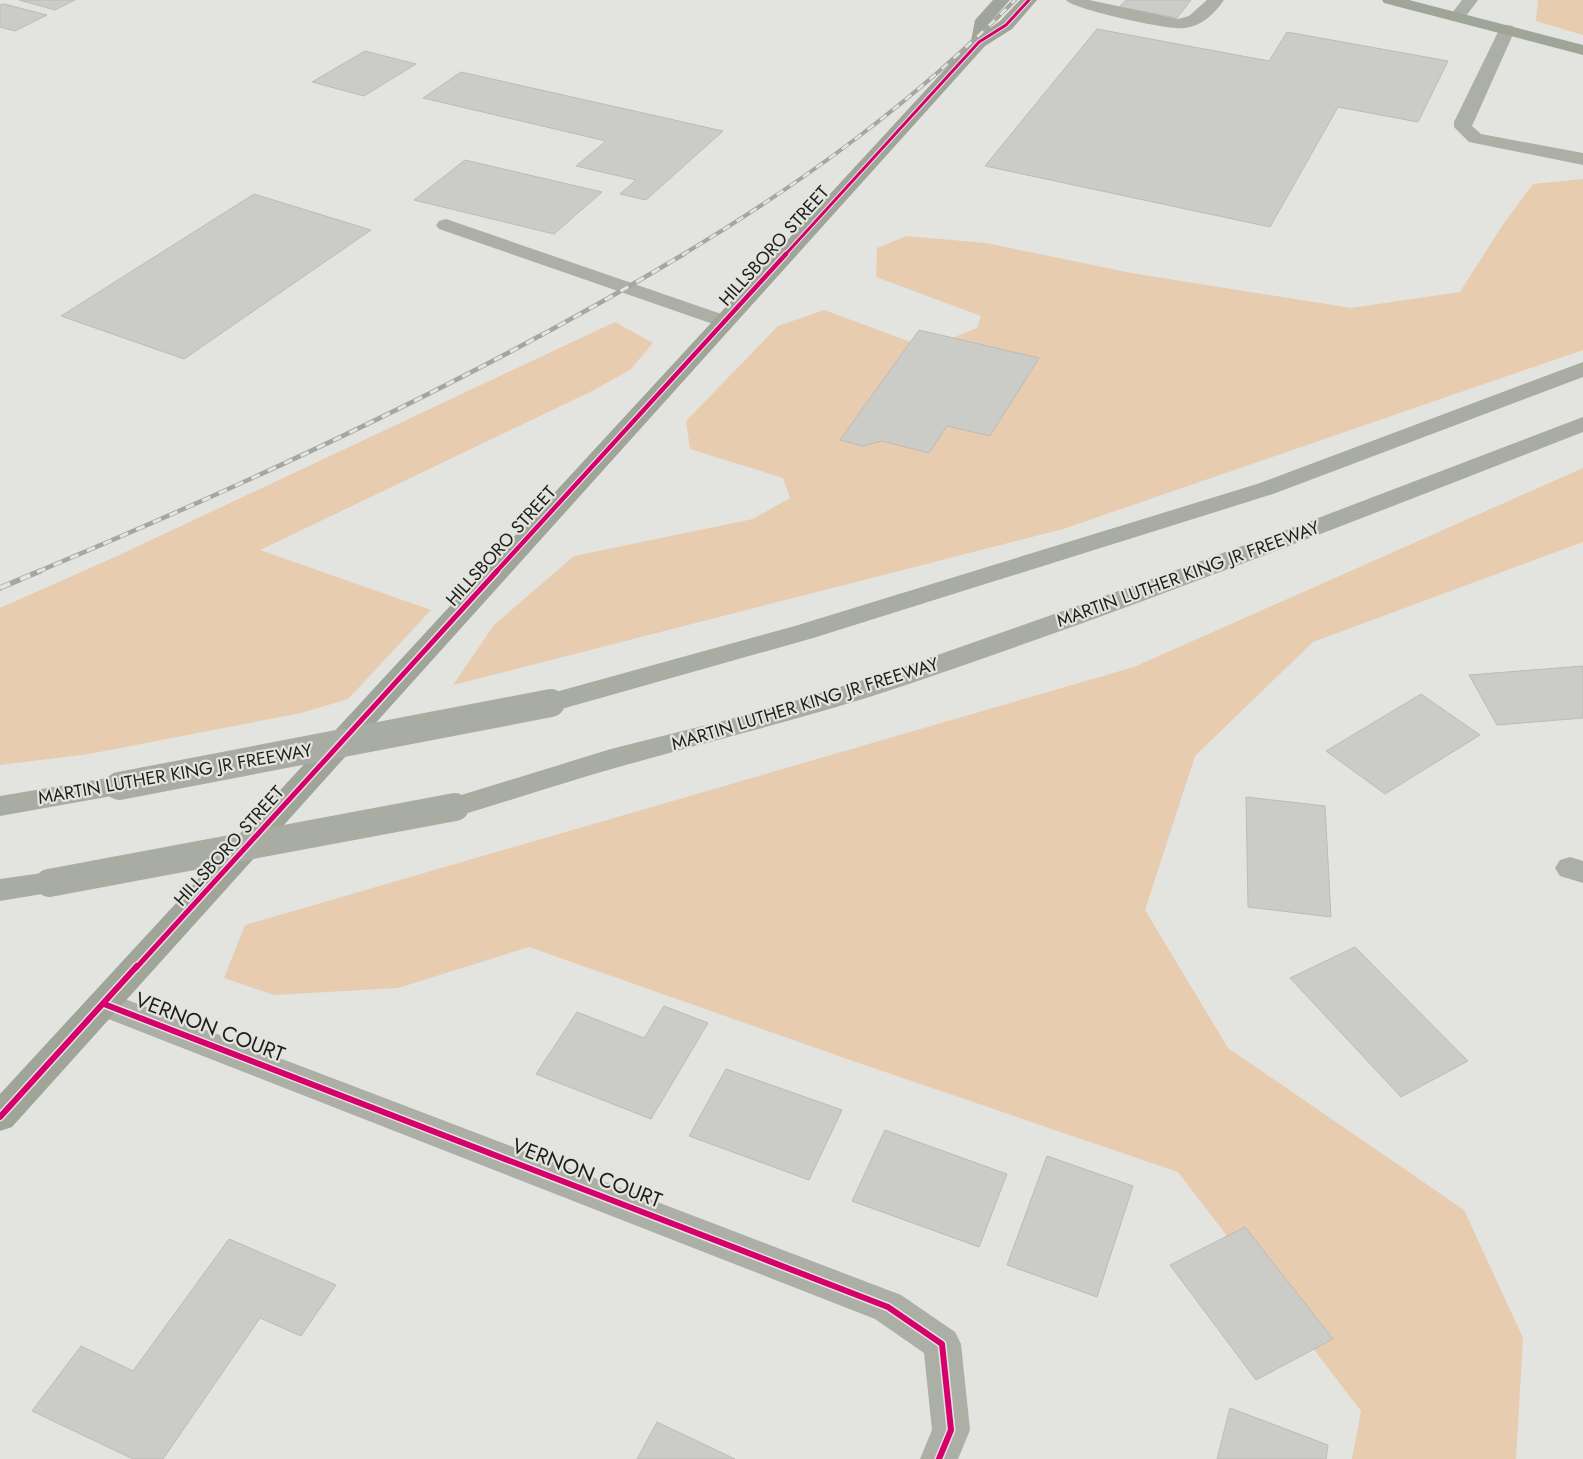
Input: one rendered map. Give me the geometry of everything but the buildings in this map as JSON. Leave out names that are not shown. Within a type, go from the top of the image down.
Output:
[{"type":"highway","name":"MARTIN LUTHER KING JR FREEWAY","points":[[0,806],[119,786],[551,702],[804,632],[1265,489],[1583,369]]},
{"type":"highway","name":"MARTIN LUTHER KING JR FREEWAY","points":[[0,890],[49,883],[455,807],[611,759],[762,720],[898,678],[1086,612],[1314,528],[1583,424]]},
{"type":"street","name":"HILLSBORO STREET","points":[[979,42],[983,20],[1002,0]]},
{"type":"street","name":"HILLSBORO STREET","points":[[0,1117],[979,42],[1006,25],[1029,0]]},
{"type":"street","points":[[1074,0],[1093,7],[1186,24],[1198,20],[1216,0]]},
{"type":"street","points":[[1390,0],[1583,50]]},
{"type":"street","points":[[1457,17],[1470,0]]},
{"type":"street","points":[[1508,30],[1463,122],[1463,127],[1475,138],[1583,158]]},
{"type":"street","points":[[446,225],[723,321]]},
{"type":"street","name":"VERNON COURT","points":[[104,1004],[888,1307],[942,1344],[951,1430],[939,1459]]},
{"type":"shaded area","points":[[1538,0],[1583,0],[1583,35],[1536,21]]},
{"type":"shaded area","points":[[1583,179],[1583,350],[1063,529],[453,685],[494,625],[574,556],[753,519],[790,498],[783,478],[690,449],[686,421],[778,326],[824,310],[927,348],[977,328],[981,316],[876,277],[877,248],[906,236],[986,243],[1131,273],[1351,308],[1460,292],[1504,223],[1533,184]]},
{"type":"shaded area","points":[[615,322],[653,343],[630,370],[588,393],[260,550],[431,610],[348,699],[301,713],[89,754],[0,765],[0,608],[115,557]]},
{"type":"shaded area","points":[[1583,468],[1583,542],[1313,642],[1195,756],[1145,910],[1228,1048],[1464,1210],[1523,1338],[1516,1459],[1352,1459],[1361,1411],[1178,1172],[853,1061],[529,947],[398,988],[274,995],[224,978],[245,925],[1134,667]]},
{"type":"railway","points":[[682,255],[771,199],[857,138],[938,72],[1015,0]]},
{"type":"railway","points":[[37,572],[203,501],[366,425],[527,343],[684,254]]},
{"type":"railway","points":[[0,588],[40,571]]},
{"type":"cycle path","points":[[0,1117],[979,42],[1006,25],[1029,0]]},
{"type":"cycle path","points":[[104,1004],[888,1307],[942,1344],[951,1430],[939,1459]]}]
